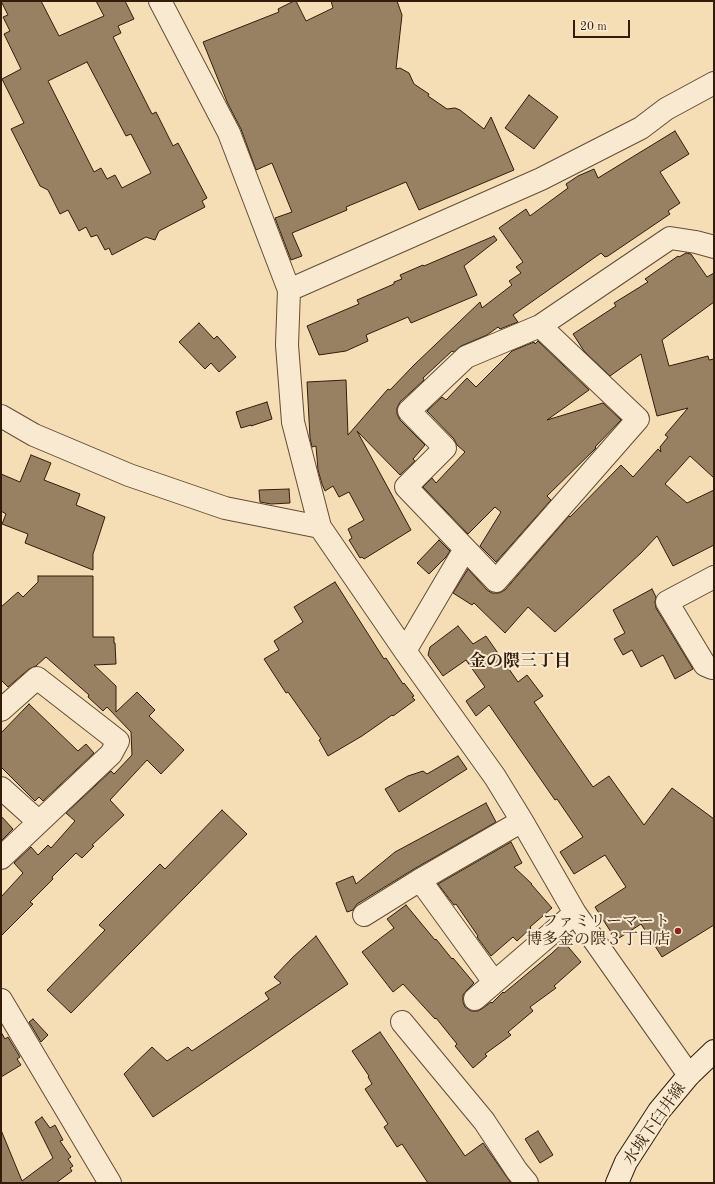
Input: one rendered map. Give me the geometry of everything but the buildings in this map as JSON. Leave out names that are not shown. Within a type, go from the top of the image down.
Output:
[{"type":"street","points":[[160,1],[229,133],[289,290],[287,345],[294,422],[320,527],[405,651],[495,777],[575,913],[688,1075]]},
{"type":"street","points":[[289,290],[541,178],[641,128],[666,109],[714,83]]},
{"type":"street","points":[[540,326],[638,419],[496,580],[406,487],[445,448],[409,411],[466,357],[540,326],[670,238],[696,242],[714,247]]},
{"type":"street","points":[[1,416],[34,435],[122,472],[225,508],[320,527]]},
{"type":"street","points":[[405,651],[465,549]]},
{"type":"street","points":[[714,577],[667,602],[705,665],[714,668]]},
{"type":"street","points":[[1,710],[37,678],[118,741],[111,754],[1,858]]},
{"type":"street","points":[[1,788],[39,822]]},
{"type":"street","points":[[364,915],[420,880],[522,821]]},
{"type":"street","points":[[420,880],[494,982]]},
{"type":"street","points":[[475,998],[575,913]]},
{"type":"street","points":[[1,1000],[110,1183]]},
{"type":"street","points":[[402,1022],[484,1121],[517,1171],[527,1183]]},
{"type":"street","name":"水城下臼井線","points":[[617,1183],[626,1162],[659,1111],[688,1075],[714,1051]]},
{"type":"place","name":"ファミリーマート 博多金の隈３丁目店","points":[[678,931]]},
{"type":"district","name":"金の隈三丁目","points":[[520,662]]}]
